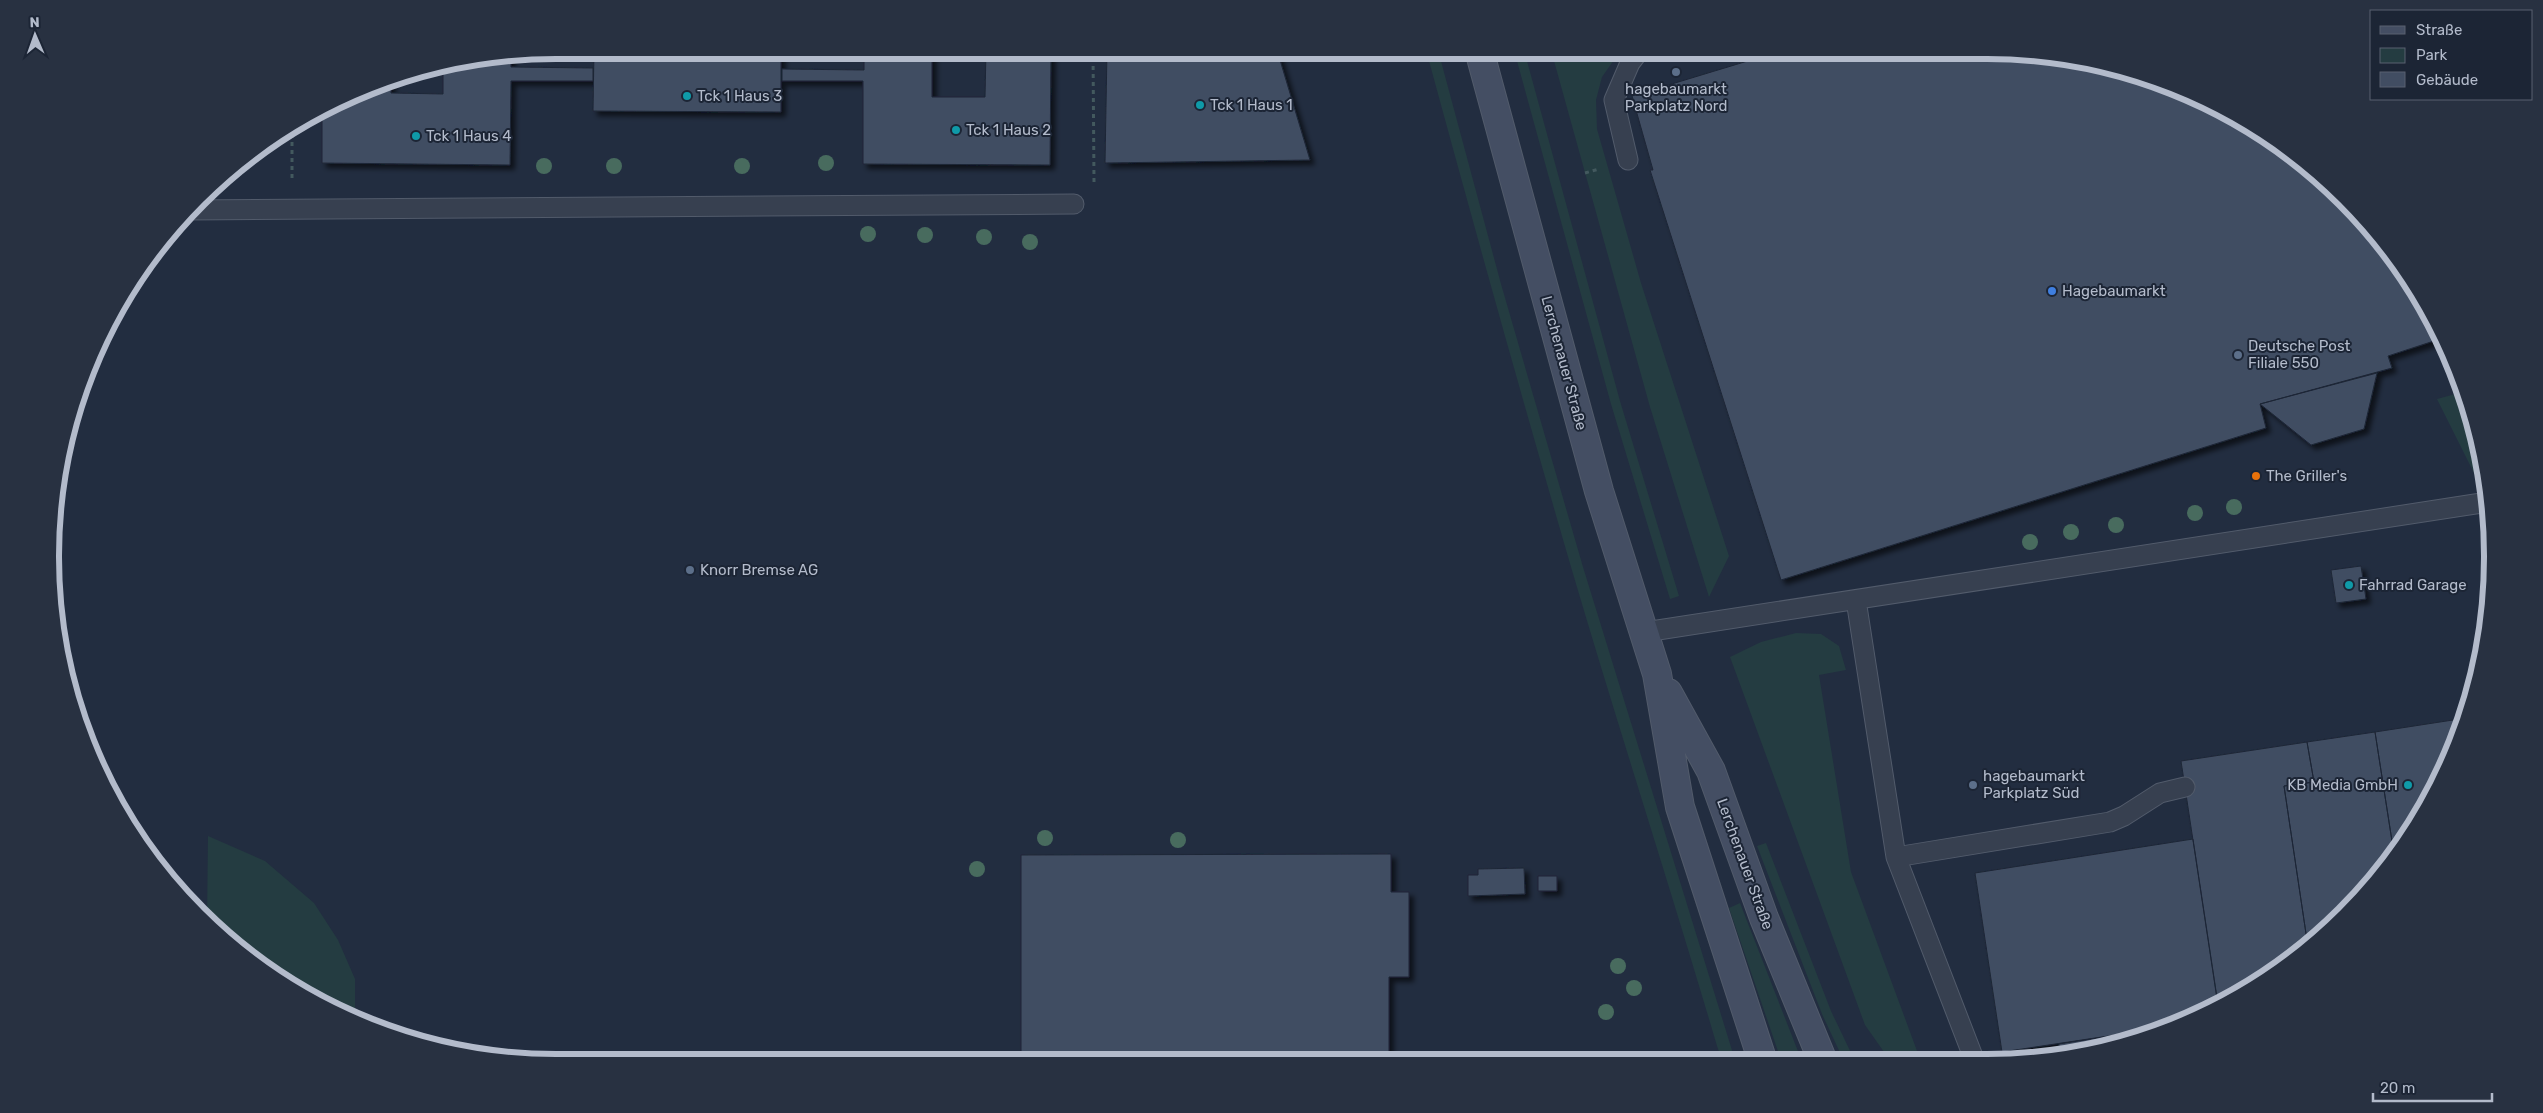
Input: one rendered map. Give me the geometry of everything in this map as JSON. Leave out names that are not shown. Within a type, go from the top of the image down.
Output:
[{"type":"main road","name":"Lerchenauer Straße","points":[[1481,59],[1599,491],[1657,674],[1680,807],[1760,1054]]},
{"type":"main road","name":"Lerchenauer Straße","points":[[1657,674],[1711,771],[1764,918],[1820,1054]]},
{"type":"lane","points":[[1628,160],[1614,100],[1633,59]]},
{"type":"lane","points":[[200,210],[1074,204]]},
{"type":"lane","points":[[1645,632],[2481,503]]},
{"type":"lane","points":[[1856,600],[1896,858],[1972,1054]]},
{"type":"lane","points":[[1896,858],[2110,822],[2124,816],[2160,793],[2185,786]]},
{"type":"path","points":[[1074,204],[1094,199],[1093,59]]},
{"type":"path","points":[[292,135],[292,210]]},
{"type":"green space","points":[[1428,59],[1440,59],[1501,284],[1583,567],[1733,1054],[1720,1054],[1717,1046],[1571,567]]},
{"type":"green space","points":[[1516,59],[1526,59],[1620,401],[1679,596],[1670,599],[1611,404]]},
{"type":"green space","points":[[1553,59],[1615,59],[1602,77],[1596,100],[1597,129],[1641,283],[1729,556],[1709,597],[1650,407]]},
{"type":"green space","points":[[2457,394],[2475,459],[2478,481],[2478,481],[2437,399]]},
{"type":"green space","points":[[1796,633],[1821,634],[1839,646],[1846,670],[1819,675],[1851,872],[1918,1054],[1885,1054],[1865,1025],[1730,657],[1761,642]]},
{"type":"green space","points":[[208,836],[265,861],[314,903],[338,940],[355,979],[355,1011],[308,988],[280,970],[228,931],[207,910]]},
{"type":"green space","points":[[1766,843],[1831,1011],[1852,1054],[1841,1054],[1822,1014],[1757,846]]},
{"type":"green space","points":[[1740,903],[1799,1054],[1779,1054],[1729,908]]},
{"type":"building","name":"Tck 1 Haus 3","points":[[594,59],[781,59],[781,112],[593,111]]},
{"type":"building","name":"Tck 1 Haus 2","points":[[864,59],[932,59],[932,97],[985,97],[986,59],[1051,59],[1050,165],[863,164],[863,81],[782,81],[782,69],[864,70]]},
{"type":"building","name":"Tck 1 Haus 1","points":[[1107,59],[1280,59],[1310,160],[1105,163]]},
{"type":"building","name":"Hagebaumarkt","points":[[1754,59],[2019,60],[2084,68],[2146,85],[2207,110],[2235,125],[2290,162],[2315,182],[2361,228],[2381,253],[2418,308],[2435,341],[2388,356],[2392,368],[2260,404],[2266,428],[1781,580],[1650,170],[1653,170],[1632,96]]},
{"type":"building","name":"Tck 1 Haus 4","points":[[511,61],[511,67],[593,68],[593,81],[511,81],[510,165],[322,163],[322,118],[391,87],[391,93],[443,94],[443,72],[459,68]]},
{"type":"building","points":[[2377,373],[2364,429],[2311,445],[2260,404]]},
{"type":"building","name":"Fahrrad Garage","points":[[2361,566],[2366,599],[2336,603],[2331,570]]},
{"type":"building","name":"KB Media GmbH","points":[[2457,719],[2433,777],[2418,805],[2392,844],[2375,732]]},
{"type":"building","points":[[2375,732],[2392,844],[2361,885],[2307,938],[2284,786],[2314,782],[2307,742]]},
{"type":"building","points":[[2307,742],[2314,782],[2284,786],[2307,938],[2263,970],[2217,998],[2181,761]]},
{"type":"building","points":[[2193,839],[2217,998],[2177,1016],[2129,1033],[2002,1052],[1975,873]]},
{"type":"building","points":[[1391,854],[1391,892],[1409,892],[1409,977],[1389,977],[1389,1054],[1021,1054],[1021,855]]},
{"type":"building","points":[[1524,868],[1525,894],[1468,896],[1468,875],[1478,875],[1478,869]]},
{"type":"building","points":[[1538,876],[1557,876],[1557,891],[1538,891]]},
{"type":"building","points":[[2128,1033],[2084,1045],[2059,1049],[2059,1044]]},
{"type":"place","name":"hagebaumarkt Parkplatz Nord","points":[[1676,72]]},
{"type":"place","name":"Tck 1 Haus 3","points":[[687,96]]},
{"type":"place","name":"Tck 1 Haus 1","points":[[1200,105]]},
{"type":"place","name":"Tck 1 Haus 2","points":[[956,130]]},
{"type":"place","name":"Tck 1 Haus 4","points":[[416,136]]},
{"type":"place","name":"Hagebaumarkt","points":[[2052,291]]},
{"type":"place","name":"Deutsche Post Filiale 550","points":[[2238,355]]},
{"type":"place","name":"The Griller's","points":[[2256,476]]},
{"type":"place","name":"Knorr Bremse AG","points":[[690,570]]},
{"type":"place","name":"Fahrrad Garage","points":[[2349,585]]},
{"type":"place","name":"hagebaumarkt Parkplatz Süd","points":[[1973,785]]},
{"type":"place","name":"KB Media GmbH","points":[[2408,785]]}]
